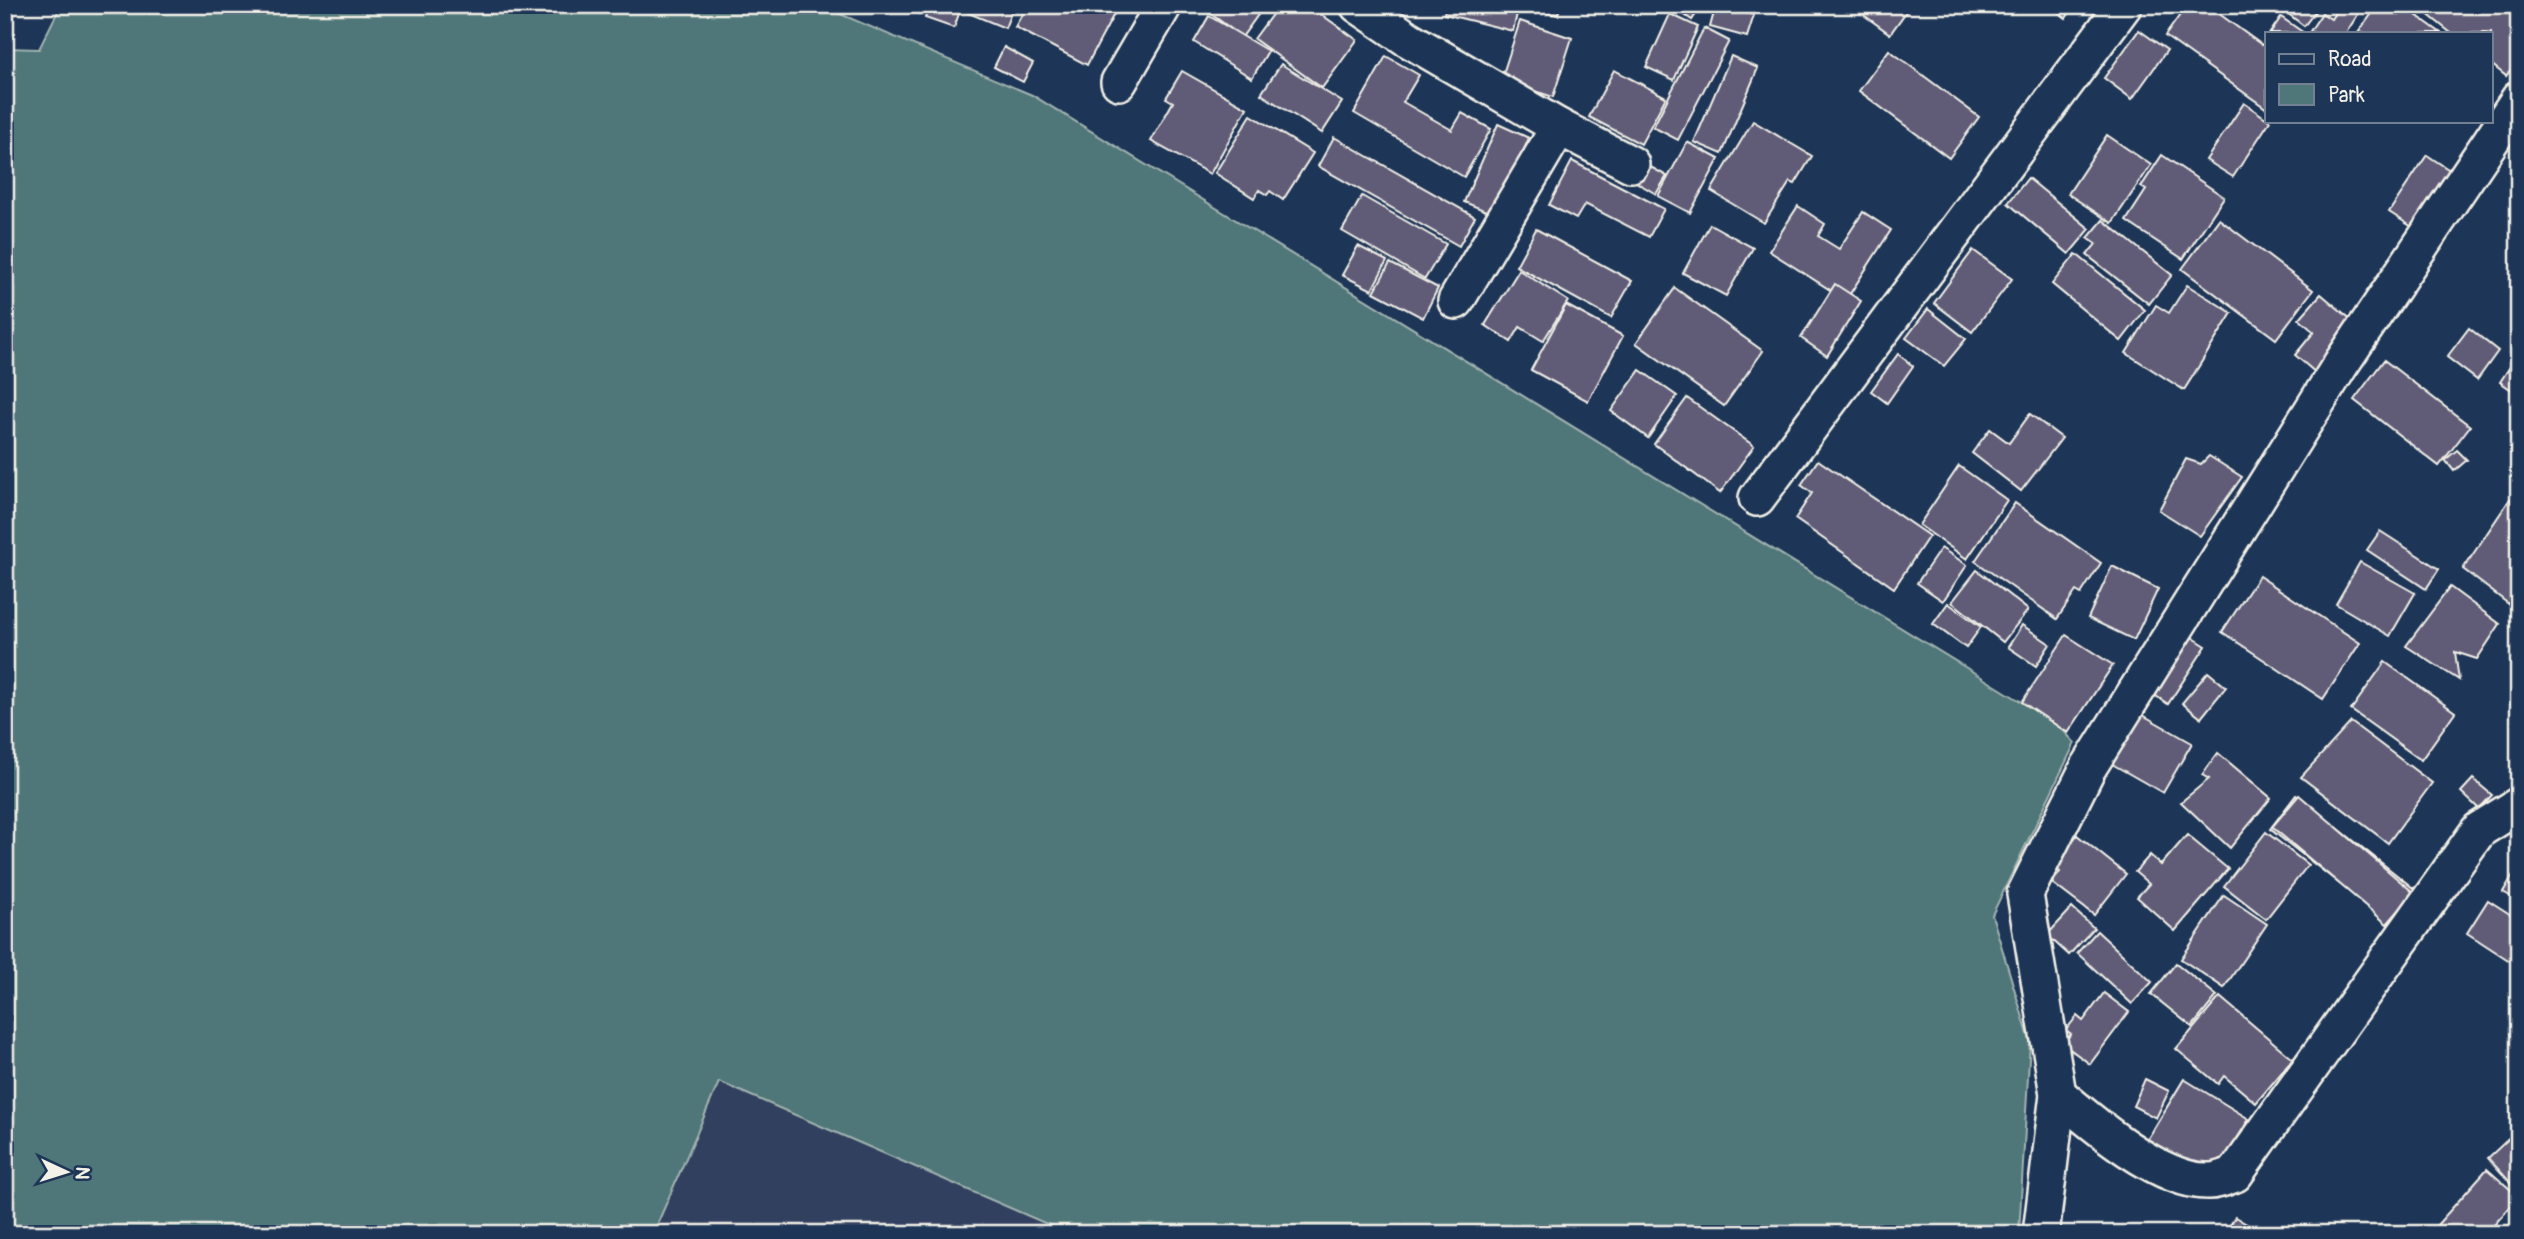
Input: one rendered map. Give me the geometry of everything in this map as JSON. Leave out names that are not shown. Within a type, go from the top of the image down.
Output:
[{"type":"street","points":[[1119,82],[1164,5]]},
{"type":"street","points":[[1358,5],[1408,39],[1559,127],[1631,164]]},
{"type":"street","points":[[1757,498],[2124,5]]},
{"type":"street","points":[[2040,1234],[2059,1094],[2025,894],[2088,768],[2341,364],[2519,99]]},
{"type":"street","points":[[1456,301],[1559,127]]},
{"type":"street","points":[[2059,1094],[2098,1128],[2158,1167],[2193,1180],[2211,1181],[2235,1174],[2479,830],[2519,805]]},
{"type":"shaded area","points":[[718,1082],[1070,1234],[654,1234]]},
{"type":"green space","points":[[61,5],[819,5],[1032,95],[2022,702],[2062,729],[2075,743],[1992,915],[2030,1041],[2019,1234],[1070,1234],[719,1082],[653,1234],[5,1234],[5,48],[39,49]]},
{"type":"building","points":[[896,5],[926,5],[922,15]]},
{"type":"building","points":[[930,5],[962,5],[954,28],[925,18]]},
{"type":"building","points":[[963,5],[1014,5],[1005,28],[961,10]]},
{"type":"building","points":[[1027,5],[1099,5],[1114,14],[1087,65],[1015,27]]},
{"type":"building","points":[[1199,5],[1265,5],[1242,37]]},
{"type":"building","points":[[1279,5],[1308,5],[1357,40],[1322,88],[1254,39]]},
{"type":"building","points":[[1446,5],[1519,5],[1513,31],[1444,14]]},
{"type":"building","points":[[1536,5],[1560,5],[1558,15],[1534,10]]},
{"type":"building","points":[[1670,5],[1702,5],[1692,20]]},
{"type":"building","points":[[1716,5],[1754,15],[1747,37],[1710,27]]},
{"type":"building","points":[[1850,5],[1911,5],[1890,34]]},
{"type":"building","points":[[2048,5],[2075,5],[2066,18]]},
{"type":"building","points":[[2187,5],[2207,5],[2262,45],[2265,41],[2265,108],[2165,36]]},
{"type":"building","points":[[2277,5],[2320,5],[2304,26]]},
{"type":"building","points":[[2340,5],[2364,5],[2347,32],[2310,31],[2322,13],[2331,19]]},
{"type":"building","points":[[2378,5],[2402,5],[2440,32],[2359,32]]},
{"type":"building","points":[[2416,5],[2519,5],[2519,60],[2506,76],[2492,65],[2492,32],[2450,32]]},
{"type":"building","points":[[1670,14],[1698,27],[1674,80],[1646,67]]},
{"type":"building","points":[[1209,16],[1268,51],[1252,78],[1194,42]]},
{"type":"building","points":[[2281,17],[2303,32],[2271,32]]},
{"type":"building","points":[[1520,21],[1572,38],[1553,97],[1501,80]]},
{"type":"building","points":[[1704,28],[1729,41],[1678,140],[1653,127]]},
{"type":"building","points":[[2139,30],[2167,50],[2132,99],[2104,78]]},
{"type":"building","points":[[1004,47],[1033,63],[1023,82],[994,67]]},
{"type":"building","points":[[1889,50],[1979,117],[1949,158],[1859,91]]},
{"type":"building","points":[[1386,56],[1419,75],[1403,102],[1452,130],[1462,113],[1491,129],[1464,177],[1354,113]]},
{"type":"building","points":[[1731,56],[1758,68],[1722,154],[1694,142]]},
{"type":"building","points":[[1281,64],[1342,102],[1322,133],[1261,94]]},
{"type":"building","points":[[1614,70],[1666,97],[1641,144],[1589,117]]},
{"type":"building","points":[[1182,71],[1247,108],[1210,174],[1151,141],[1173,102],[1166,98]]},
{"type":"building","points":[[2244,103],[2265,118],[2265,122],[2269,122],[2233,177],[2206,160]]},
{"type":"building","points":[[1251,115],[1313,153],[1283,200],[1270,191],[1267,195],[1259,190],[1254,198],[1215,173]]},
{"type":"building","points":[[1753,121],[1812,156],[1795,184],[1790,182],[1764,223],[1711,191]]},
{"type":"building","points":[[1498,124],[1529,138],[1496,215],[1464,202]]},
{"type":"building","points":[[2107,135],[2151,165],[2112,223],[2068,194]]},
{"type":"building","points":[[1334,137],[1475,217],[1459,246],[1318,166]]},
{"type":"building","points":[[1687,142],[1719,159],[1690,213],[1658,196]]},
{"type":"building","points":[[2162,155],[2224,197],[2183,259],[2126,221],[2146,190],[2141,187]]},
{"type":"building","points":[[2427,155],[2457,175],[2420,232],[2389,212]]},
{"type":"building","points":[[1572,161],[1664,209],[1649,237],[1585,204],[1576,219],[1549,205]]},
{"type":"building","points":[[1647,165],[1667,176],[1656,194],[1636,182]]},
{"type":"building","points":[[2028,178],[2090,229],[2069,254],[2008,203]]},
{"type":"building","points":[[1362,196],[1446,244],[1425,279],[1342,231]]},
{"type":"building","points":[[1798,206],[1825,224],[1818,236],[1839,249],[1863,212],[1891,230],[1846,300],[1769,251]]},
{"type":"building","points":[[2219,219],[2313,290],[2276,339],[2182,269]]},
{"type":"building","points":[[2103,220],[2172,275],[2149,304],[2087,255],[2096,244],[2088,238]]},
{"type":"building","points":[[1710,224],[1753,248],[1726,296],[1683,273]]},
{"type":"building","points":[[1536,229],[1632,281],[1611,318],[1516,266]]},
{"type":"building","points":[[1358,246],[1387,261],[1372,290],[1342,275]]},
{"type":"building","points":[[1973,250],[2012,279],[1972,332],[1934,303]]},
{"type":"building","points":[[2076,254],[2145,310],[2121,341],[2052,284]]},
{"type":"building","points":[[1390,263],[1438,288],[1423,318],[1374,292]]},
{"type":"building","points":[[1519,270],[1568,301],[1543,341],[1520,327],[1511,342],[1485,325]]},
{"type":"building","points":[[1835,284],[1861,301],[1827,356],[1801,338]]},
{"type":"building","points":[[2187,285],[2232,313],[2184,390],[2126,353],[2156,305],[2169,313]]},
{"type":"building","points":[[1675,288],[1763,351],[1724,406],[1636,343]]},
{"type":"building","points":[[2321,294],[2354,322],[2317,374],[2295,355],[2314,332],[2299,319]]},
{"type":"building","points":[[1566,305],[1623,336],[1588,401],[1531,370]]},
{"type":"building","points":[[1928,309],[1966,339],[1944,366],[1906,338]]},
{"type":"building","points":[[2469,328],[2498,351],[2477,380],[2447,357]]},
{"type":"building","points":[[2519,353],[2519,395],[2500,382]]},
{"type":"building","points":[[1898,354],[1913,366],[1887,403],[1871,391]]},
{"type":"building","points":[[2384,360],[2470,426],[2439,466],[2354,400]]},
{"type":"building","points":[[1640,370],[1677,396],[1648,438],[1611,411]]},
{"type":"building","points":[[1687,398],[1754,446],[1720,493],[1654,444]]},
{"type":"building","points":[[2030,414],[2062,438],[2021,491],[1972,453],[1990,429],[2009,443]]},
{"type":"building","points":[[2457,450],[2467,460],[2454,471],[2445,460]]},
{"type":"building","points":[[2209,456],[2242,477],[2200,536],[2159,510],[2186,459],[2201,464]]},
{"type":"building","points":[[1818,460],[1929,536],[1894,588],[1795,519],[1812,493],[1801,485]]},
{"type":"building","points":[[1959,466],[2007,500],[1967,559],[1919,525]]},
{"type":"building","points":[[2510,499],[2519,505],[2519,612],[2463,569]]},
{"type":"building","points":[[2015,503],[2101,563],[2081,594],[2076,591],[2057,619],[1975,561]]},
{"type":"building","points":[[2380,531],[2439,569],[2426,589],[2367,550]]},
{"type":"building","points":[[1941,548],[1967,565],[1943,601],[1917,583]]},
{"type":"building","points":[[2360,562],[2415,593],[2390,636],[2336,604]]},
{"type":"building","points":[[2112,566],[2158,589],[2134,640],[2088,618]]},
{"type":"building","points":[[1977,570],[2028,610],[2003,642],[1952,602]]},
{"type":"building","points":[[2259,576],[2360,643],[2323,699],[2222,632]]},
{"type":"building","points":[[2450,587],[2500,624],[2477,659],[2455,652],[2459,680],[2406,646]]},
{"type":"building","points":[[1948,603],[1981,627],[1966,648],[1933,624]]},
{"type":"building","points":[[2022,625],[2050,644],[2036,666],[2008,647]]},
{"type":"building","points":[[2187,634],[2206,646],[2168,704],[2150,692]]},
{"type":"building","points":[[2066,635],[2113,665],[2068,733],[2022,702]]},
{"type":"building","points":[[2385,662],[2455,712],[2421,760],[2351,710]]},
{"type":"building","points":[[2208,672],[2226,687],[2201,718],[2182,703]]},
{"type":"building","points":[[2134,710],[2192,743],[2163,793],[2105,760]]},
{"type":"building","points":[[2351,722],[2432,783],[2388,843],[2301,777]]},
{"type":"building","points":[[2218,753],[2271,798],[2230,848],[2181,802],[2209,779],[2202,775]]},
{"type":"building","points":[[2473,779],[2492,795],[2479,809],[2461,792]]},
{"type":"building","points":[[2296,795],[2418,892],[2392,925],[2270,829]]},
{"type":"building","points":[[2299,795],[2414,893],[2387,924],[2272,827]]},
{"type":"building","points":[[2266,832],[2308,865],[2266,919],[2224,886]]},
{"type":"building","points":[[2077,835],[2126,874],[2094,915],[2052,883],[2060,872],[2053,867]]},
{"type":"building","points":[[2187,835],[2228,869],[2175,931],[2137,897],[2149,884],[2135,872],[2150,855],[2161,865]]},
{"type":"building","points":[[2519,865],[2519,901],[2503,892]]},
{"type":"building","points":[[2224,895],[2267,924],[2224,988],[2181,959]]},
{"type":"building","points":[[2488,900],[2519,920],[2519,967],[2467,933]]},
{"type":"building","points":[[2072,908],[2094,928],[2069,955],[2047,935]]},
{"type":"building","points":[[2097,931],[2152,982],[2132,1004],[2077,953]]},
{"type":"building","points":[[2176,963],[2217,996],[2192,1027],[2151,994]]},
{"type":"building","points":[[2104,993],[2129,1012],[2090,1064],[2063,1044],[2071,1034],[2066,1030],[2077,1016],[2083,1021]]},
{"type":"building","points":[[2220,997],[2293,1059],[2256,1103],[2224,1076],[2218,1084],[2176,1049]]},
{"type":"building","points":[[2145,1079],[2169,1091],[2156,1118],[2133,1106]]},
{"type":"building","points":[[2184,1079],[2249,1119],[2212,1180],[2147,1140]]},
{"type":"building","points":[[2519,1129],[2519,1192],[2488,1158]]},
{"type":"building","points":[[2487,1169],[2519,1197],[2486,1234],[2429,1234]]},
{"type":"building","points":[[2235,1217],[2263,1234],[2225,1234]]}]
